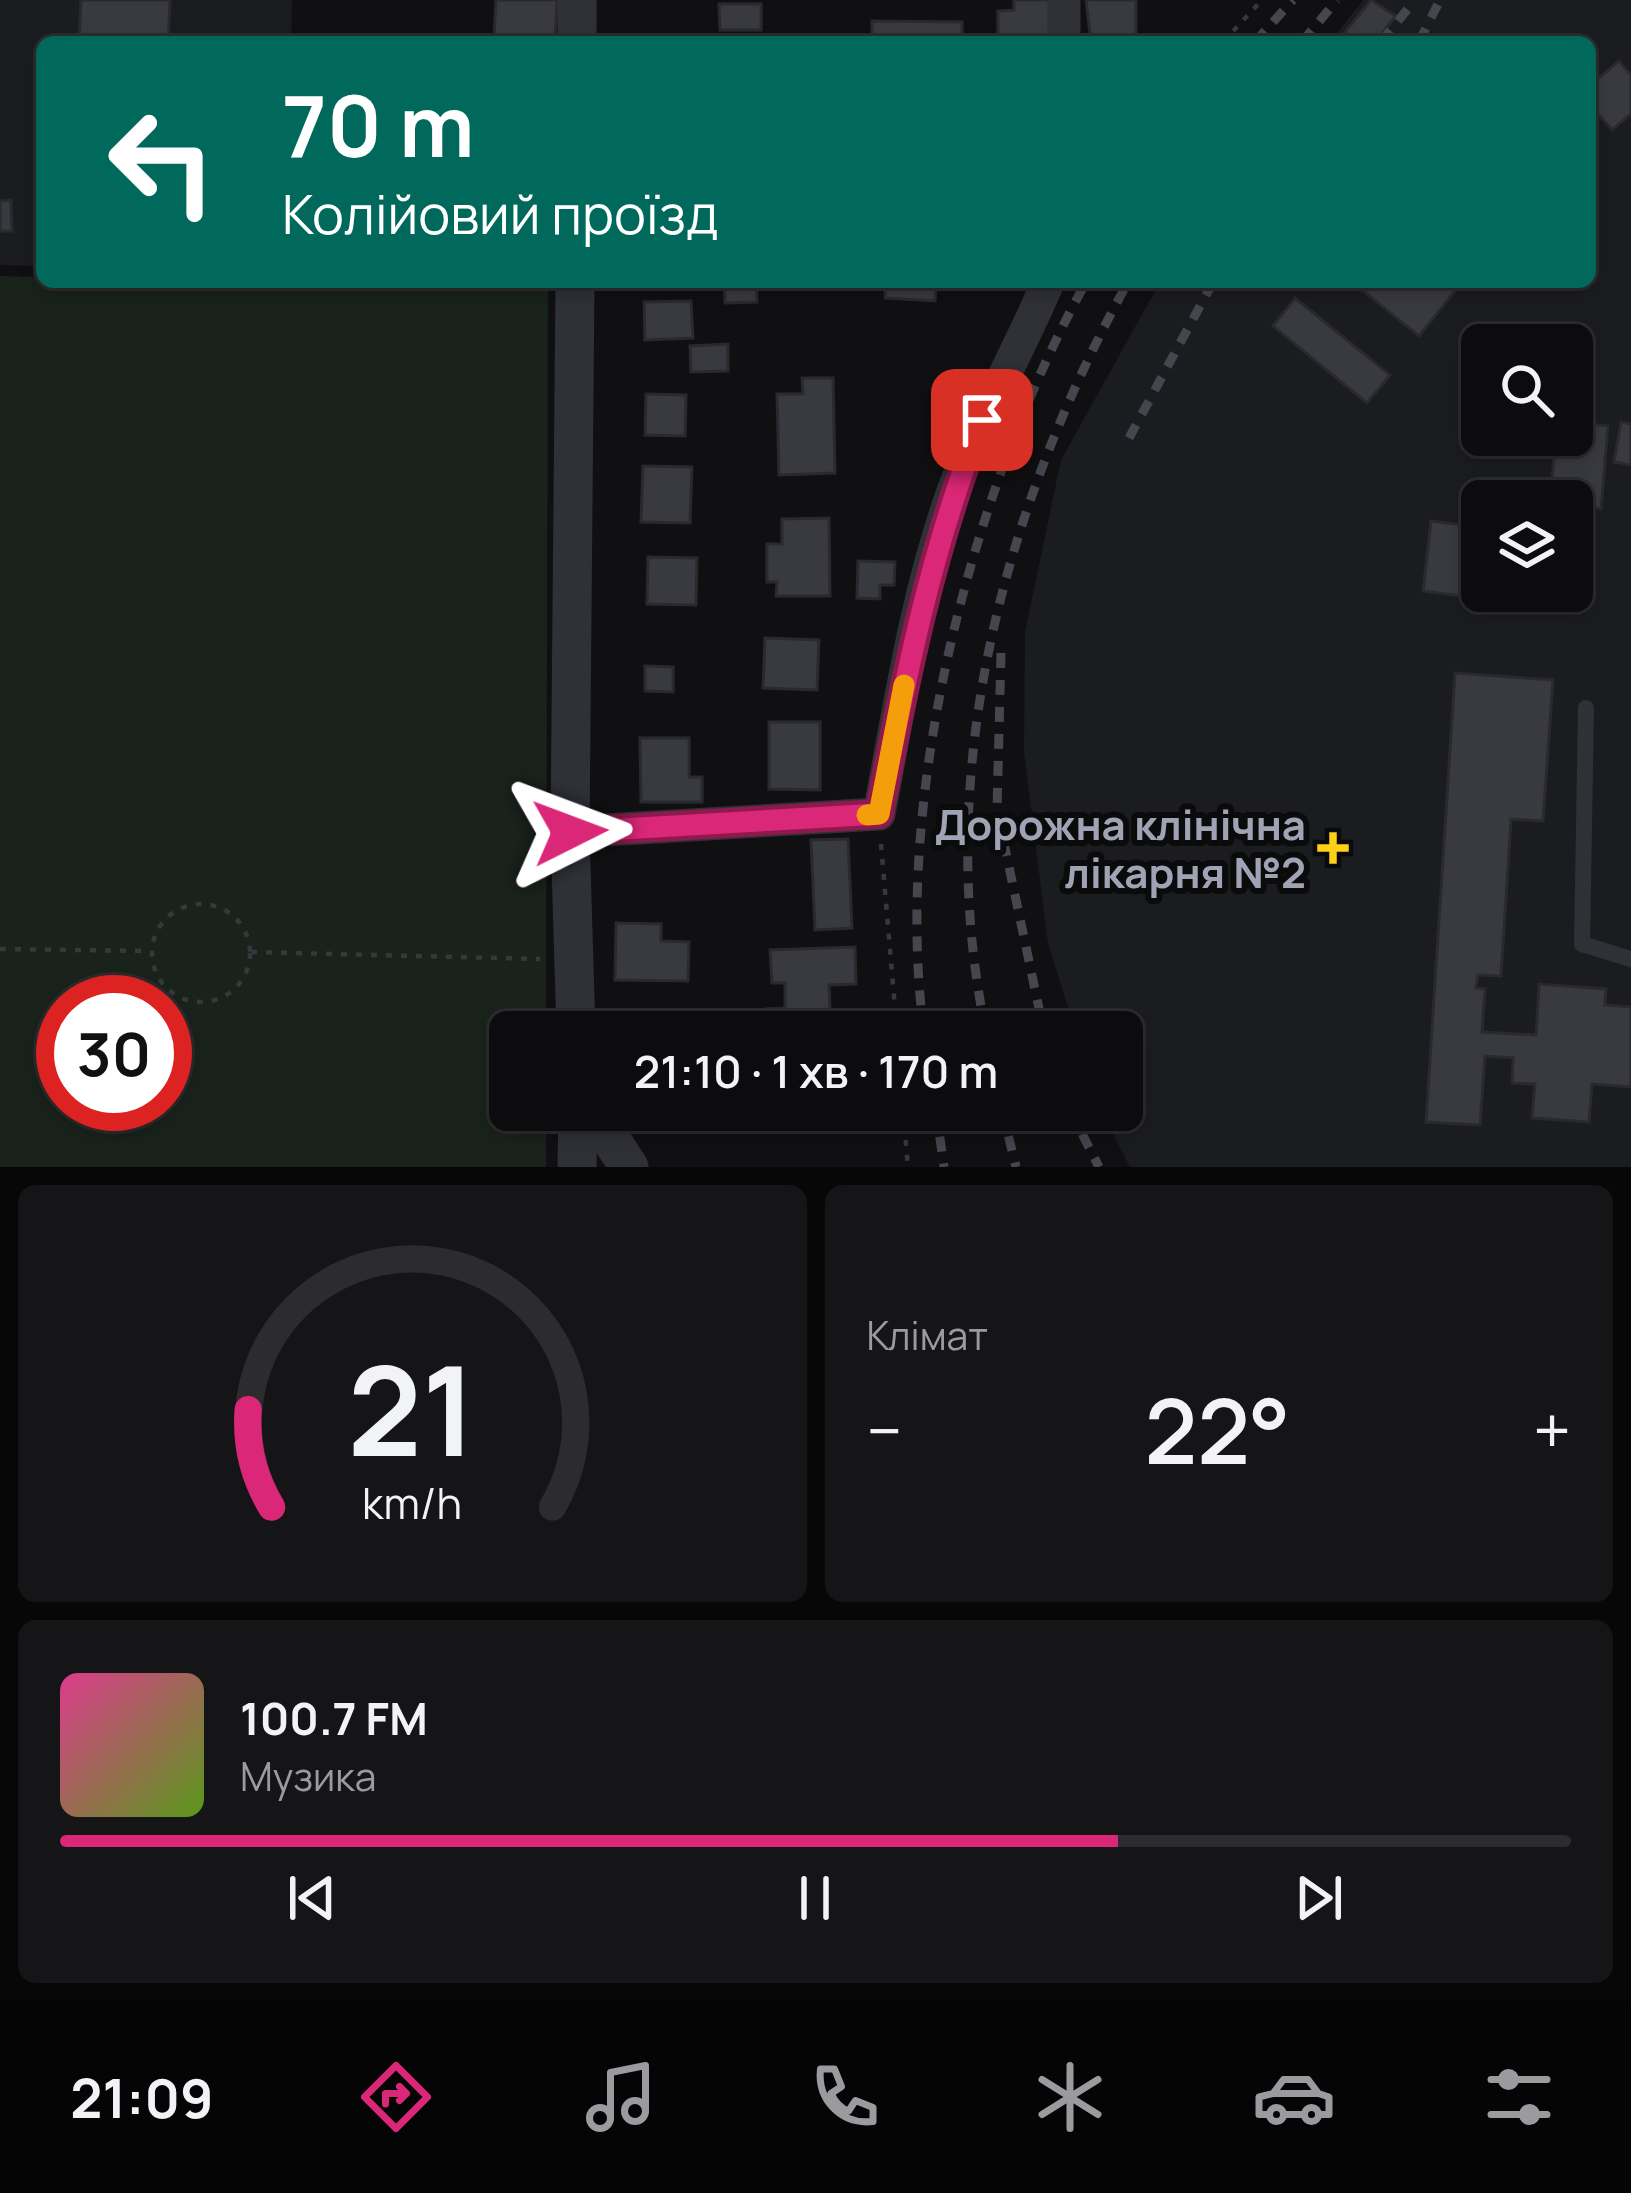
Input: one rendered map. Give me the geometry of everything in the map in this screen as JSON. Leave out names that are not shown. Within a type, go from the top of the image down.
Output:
[{"type":"street","points":[[577,0],[577,36]]},
{"type":"street","points":[[1064,0],[1064,36]]},
{"type":"street","points":[[575,288],[570,832],[575,1011]]},
{"type":"street","points":[[570,832],[879,814],[912,646],[949,503],[1045,288]]},
{"type":"street","points":[[578,1131],[578,1167]]},
{"type":"street","points":[[606,1131],[629,1167]]},
{"type":"lane","points":[[1586,707],[1582,944],[1631,959]]},
{"type":"path","points":[[1229,36],[1262,0]]},
{"type":"path","points":[[879,814],[895,1011]]},
{"type":"path","points":[[201,903],[226,910],[244,928],[251,952],[245,978],[226,997],[200,1004],[175,996],[156,976],[150,951],[158,926],[177,909],[201,903]]},
{"type":"path","points":[[0,949],[150,951]]},
{"type":"path","points":[[251,952],[546,959]]},
{"type":"path","points":[[905,1131],[908,1167]]},
{"type":"shaded area","points":[[0,0],[292,0],[291,36],[36,36],[36,266],[0,265]]},
{"type":"shaded area","points":[[1363,0],[1631,0],[1631,1167],[1130,1167],[1112,1131],[1143,1131],[1143,1011],[1069,1011],[1048,944],[1024,751],[1025,632],[1061,460],[1157,288],[1596,288],[1596,36],[1335,36]]},
{"type":"shaded area","points":[[0,276],[36,277],[36,288],[548,288],[546,1011],[489,1011],[489,1131],[546,1131],[546,1167],[0,1167]]},
{"type":"building","points":[[81,0],[170,0],[168,36],[79,36]]},
{"type":"building","points":[[496,0],[557,0],[555,36],[494,36]]},
{"type":"building","points":[[1014,0],[1052,0],[1052,36],[998,36],[998,11],[1014,10]]},
{"type":"building","points":[[1086,0],[1136,0],[1136,36],[1090,36]]},
{"type":"building","points":[[1371,0],[1396,16],[1380,36],[1342,36]]},
{"type":"building","points":[[719,4],[761,4],[761,30],[720,30]]},
{"type":"building","points":[[872,21],[962,22],[962,36],[872,36]]},
{"type":"building","points":[[1619,61],[1631,75],[1631,114],[1612,130],[1596,111],[1596,80]]},
{"type":"building","points":[[11,200],[12,231],[0,231],[0,201]]},
{"type":"building","points":[[724,288],[756,288],[757,302],[725,303]]},
{"type":"building","points":[[886,288],[936,288],[935,301],[885,298]]},
{"type":"building","points":[[1359,288],[1457,288],[1419,336]]},
{"type":"building","points":[[1295,298],[1390,375],[1367,403],[1273,326]]},
{"type":"building","points":[[691,301],[693,338],[645,340],[644,302]]},
{"type":"building","points":[[728,344],[728,371],[691,372],[690,346]]},
{"type":"building","points":[[802,378],[833,378],[835,473],[779,475],[777,394],[803,394]]},
{"type":"building","points":[[646,394],[686,395],[685,436],[645,435]]},
{"type":"building","points":[[1621,422],[1631,424],[1631,465],[1614,462]]},
{"type":"building","points":[[1593,424],[1608,426],[1601,509],[1593,508],[1593,480],[1552,480],[1554,456],[1593,456]]},
{"type":"building","points":[[643,466],[692,467],[690,523],[641,522]]},
{"type":"building","points":[[829,518],[830,596],[776,596],[777,582],[767,582],[767,544],[782,544],[782,519]]},
{"type":"building","points":[[1431,521],[1461,525],[1461,596],[1423,591]]},
{"type":"building","points":[[648,557],[697,558],[696,605],[647,604]]},
{"type":"building","points":[[858,561],[895,562],[894,585],[880,585],[880,599],[857,598]]},
{"type":"building","points":[[765,638],[819,640],[817,690],[763,688]]},
{"type":"building","points":[[645,666],[673,667],[673,692],[645,691]]},
{"type":"building","points":[[1455,673],[1553,680],[1543,821],[1511,819],[1501,976],[1478,975],[1476,988],[1485,989],[1482,1032],[1536,1035],[1539,984],[1606,989],[1605,1005],[1631,1007],[1631,1087],[1592,1084],[1589,1122],[1532,1118],[1535,1084],[1512,1083],[1513,1058],[1485,1056],[1480,1125],[1426,1122]]},
{"type":"building","points":[[769,722],[820,722],[820,790],[769,789]]},
{"type":"building","points":[[640,738],[689,738],[689,777],[702,777],[702,802],[641,802]]},
{"type":"building","points":[[848,839],[852,928],[815,930],[811,840]]},
{"type":"building","points":[[616,923],[661,924],[661,941],[689,942],[688,981],[615,980]]},
{"type":"building","points":[[855,947],[856,984],[829,985],[830,1011],[766,1011],[785,1008],[785,983],[772,983],[770,950]]},
{"type":"railway","points":[[1260,36],[1293,0]]},
{"type":"railway","points":[[1307,36],[1337,0]]},
{"type":"railway","points":[[1386,36],[1415,0]]},
{"type":"railway","points":[[1422,36],[1440,0]]},
{"type":"railway","points":[[922,1011],[917,940],[920,844],[931,745],[950,646],[1008,453],[1083,288]]},
{"type":"railway","points":[[983,1011],[971,935],[968,838],[974,741],[990,645],[1014,551],[1045,459],[1125,288]]},
{"type":"railway","points":[[1129,438],[1210,288]]},
{"type":"railway","points":[[1001,653],[997,810],[1040,1011]]},
{"type":"railway","points":[[939,1131],[944,1167]]},
{"type":"railway","points":[[1007,1131],[1016,1167]]},
{"type":"railway","points":[[1081,1131],[1099,1167]]},
{"type":"slow traffic","points":[[867,815],[879,814],[904,685]]},
{"type":"place","name":"Дорожна клінічна лікарня №2","points":[[1333,848]]},
{"type":"route","points":[[570,832],[879,814],[912,646],[949,503],[982,420]]}]
